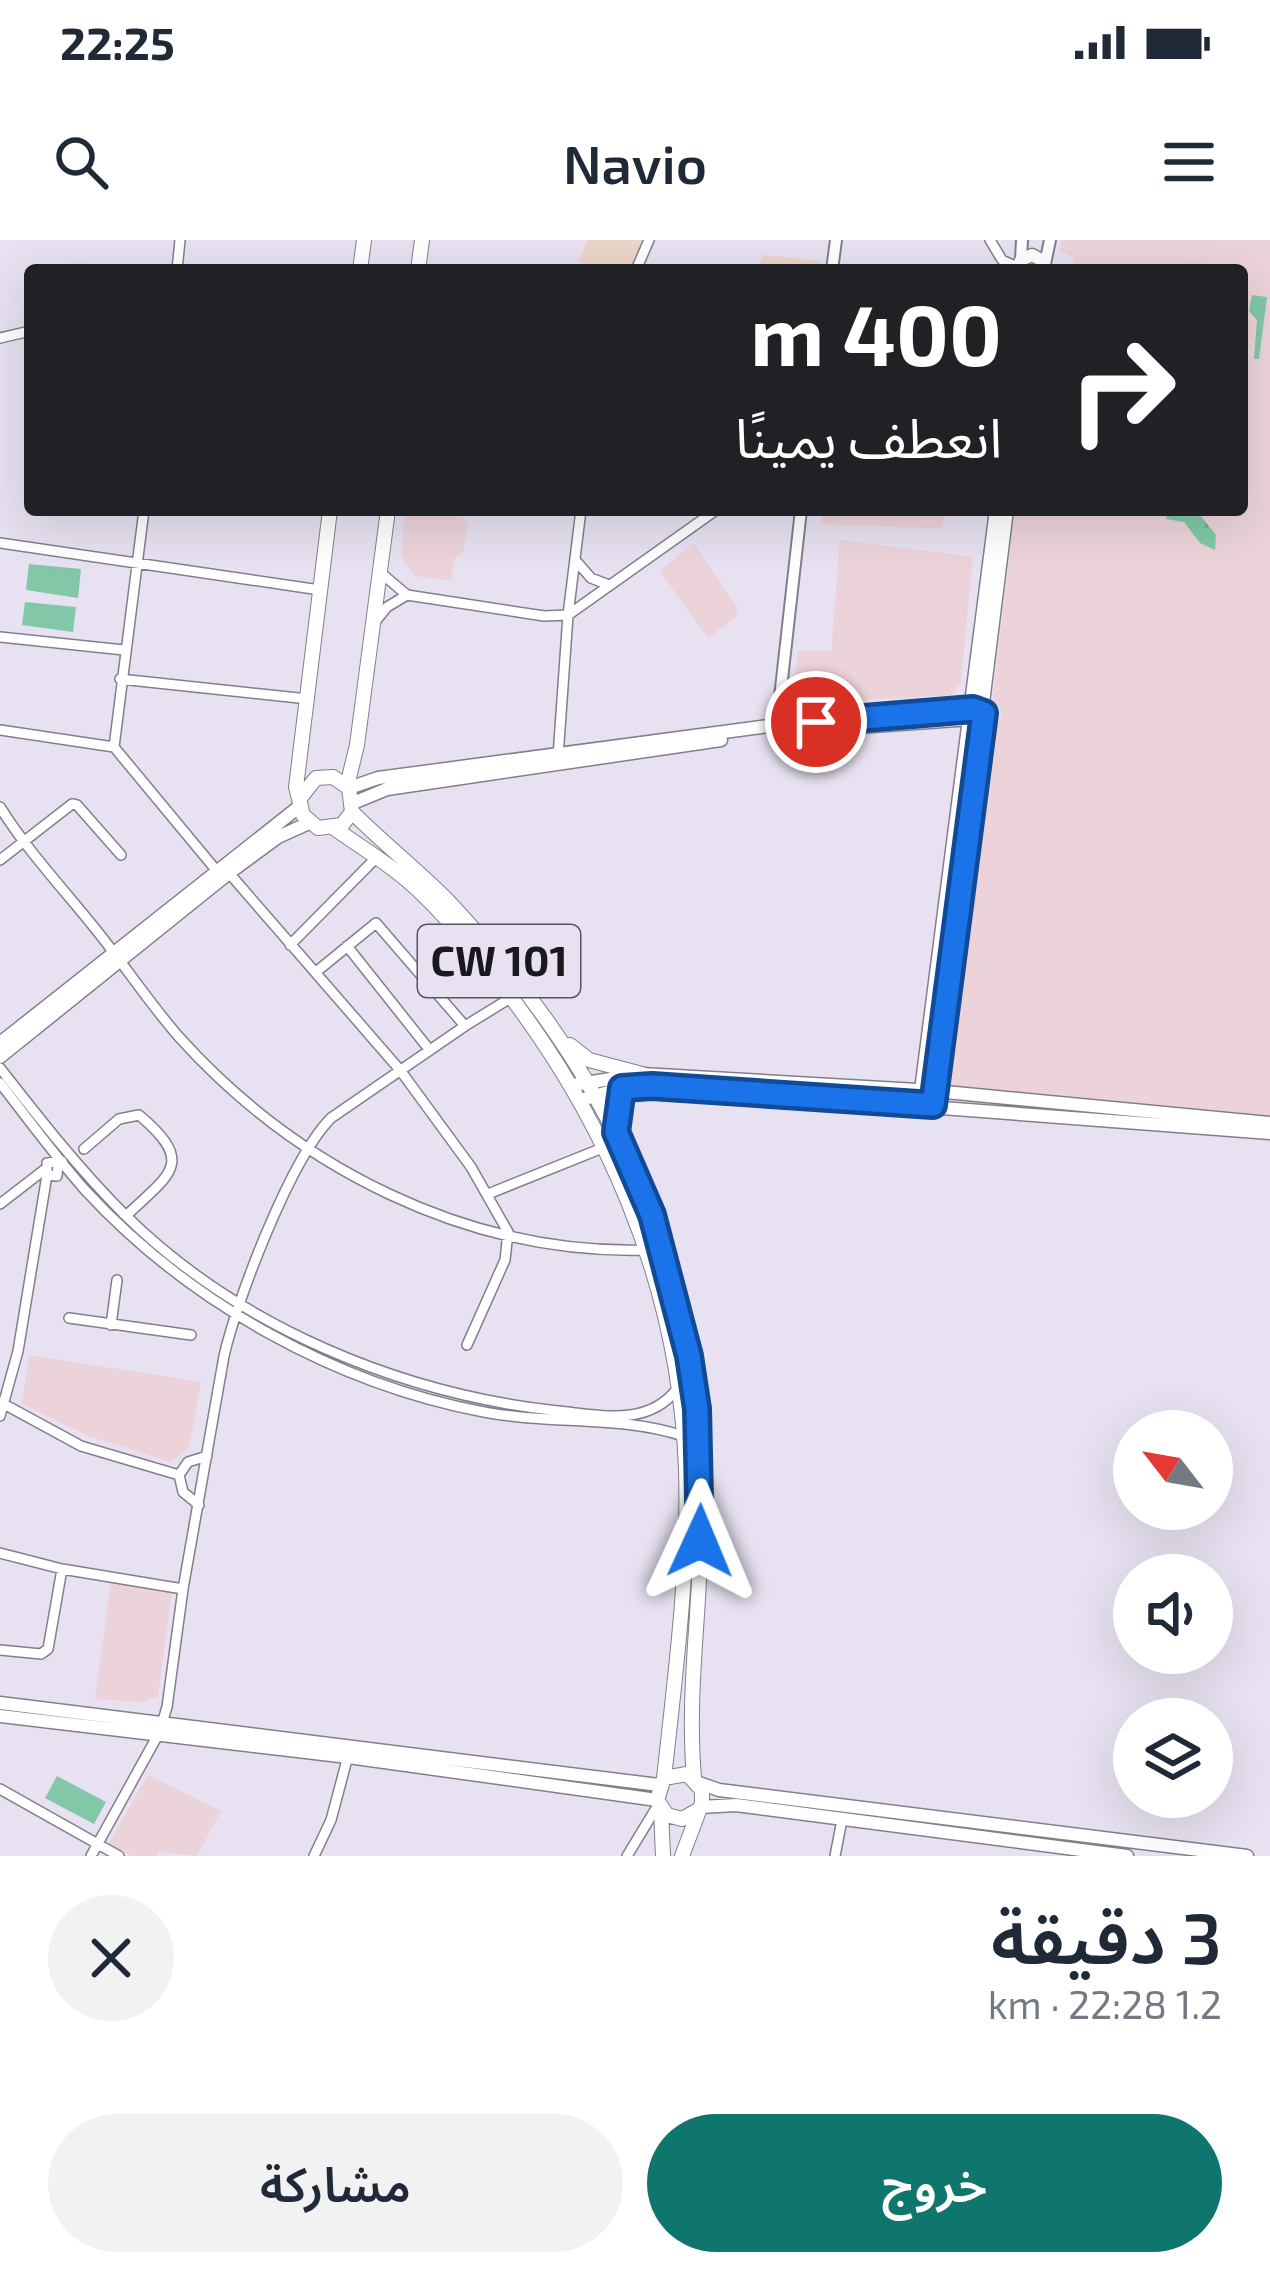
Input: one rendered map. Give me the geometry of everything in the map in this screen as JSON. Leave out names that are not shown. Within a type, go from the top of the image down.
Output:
[{"type":"main road","points":[[309,823],[297,777],[329,516]]},
{"type":"main road","points":[[223,872],[309,823],[334,828],[350,797],[387,516]]},
{"type":"main road","points":[[976,714],[995,516]]},
{"type":"main road","points":[[927,1098],[1006,516]]},
{"type":"main road","points":[[350,797],[558,758],[776,729],[976,714]]},
{"type":"main road","points":[[0,1043],[223,872],[300,801],[316,778],[333,777],[350,797]]},
{"type":"main road","name":"CW 101","points":[[350,797],[452,906],[560,1037],[646,1250],[666,1327],[683,1436],[685,1529],[674,1706],[660,1795],[662,1856]]},
{"type":"main road","name":"CW 101","points":[[334,828],[377,856],[456,929],[616,1132],[639,1180],[663,1250],[697,1409],[702,1508],[692,1680],[696,1780]]},
{"type":"main road","points":[[0,1057],[116,956]]},
{"type":"main road","points":[[560,1037],[589,1060],[630,1081]]},
{"type":"main road","points":[[616,1132],[630,1081]]},
{"type":"main road","points":[[585,1090],[630,1081],[1270,1123]]},
{"type":"main road","points":[[927,1098],[1270,1132]]},
{"type":"main road","points":[[0,1703],[660,1795],[682,1819],[699,1809],[736,1805],[1127,1856]]},
{"type":"main road","points":[[0,1716],[161,1727]]},
{"type":"main road","points":[[660,1795],[679,1772],[719,1790],[1247,1856]]},
{"type":"main road","points":[[682,1856],[703,1796],[696,1780]]},
{"type":"street","points":[[990,240],[1002,260],[1013,264]]},
{"type":"street","points":[[114,747],[143,516]]},
{"type":"street","points":[[558,758],[580,516]]},
{"type":"street","points":[[379,572],[407,595],[544,616],[568,615],[707,516]]},
{"type":"street","points":[[776,729],[800,516]]},
{"type":"street","points":[[0,543],[320,590]]},
{"type":"street","points":[[575,559],[584,572],[609,585]]},
{"type":"street","points":[[371,627],[386,607],[407,595]]},
{"type":"street","points":[[0,637],[124,650]]},
{"type":"street","points":[[120,679],[308,699]]},
{"type":"street","points":[[0,730],[114,747],[400,1070],[488,1194],[508,1238],[505,1260],[467,1346]]},
{"type":"street","points":[[0,860],[72,804],[121,855]]},
{"type":"street","points":[[0,806],[179,1037],[307,1151],[364,1183],[508,1238],[604,1251],[646,1250]]},
{"type":"street","points":[[290,945],[377,856]]},
{"type":"street","points":[[316,972],[370,925],[381,925],[465,1026]]},
{"type":"street","points":[[347,946],[428,1048]]},
{"type":"street","points":[[91,1856],[161,1727],[237,1309],[307,1151],[331,1118],[428,1048],[512,997]]},
{"type":"street","points":[[0,1068],[64,1160],[237,1309]]},
{"type":"street","points":[[0,1083],[117,1220],[237,1309],[316,1356],[400,1389],[487,1413],[638,1415],[660,1406],[676,1389]]},
{"type":"street","points":[[84,1149],[119,1119],[139,1115],[164,1136],[173,1157],[172,1168],[126,1216]]},
{"type":"street","points":[[488,1194],[605,1147]]},
{"type":"street","points":[[46,1172],[57,1176],[64,1160]]},
{"type":"street","points":[[0,1204],[46,1172]]},
{"type":"street","points":[[46,1172],[18,1352],[2,1408],[81,1446],[179,1475]]},
{"type":"street","points":[[111,1325],[118,1280]]},
{"type":"street","points":[[69,1318],[191,1335]]},
{"type":"street","points":[[537,1413],[683,1436]]},
{"type":"street","points":[[199,1505],[183,1492],[179,1475],[188,1462],[207,1456]]},
{"type":"street","points":[[0,1553],[62,1569],[183,1589]]},
{"type":"street","points":[[0,1650],[41,1654],[48,1649],[62,1569]]},
{"type":"street","points":[[314,1856],[331,1820],[350,1751]]},
{"type":"street","points":[[0,1789],[119,1856]]},
{"type":"street","points":[[630,1854],[660,1795]]},
{"type":"street","points":[[836,1856],[842,1820]]},
{"type":"shaded area","points":[[587,240],[643,240],[633,264],[579,261]]},
{"type":"shaded area","points":[[1061,240],[1270,240],[1270,1120],[944,1087],[985,729],[991,721],[1001,719],[1000,707],[992,704],[1014,516],[1248,516],[1248,264],[1073,264],[1074,258],[1059,251]]},
{"type":"shaded area","points":[[763,255],[820,261],[820,264],[759,264]]},
{"type":"shaded area","points":[[404,516],[461,516],[468,525],[451,581],[415,576],[401,557]]},
{"type":"shaded area","points":[[823,516],[944,516],[942,529],[821,524]]},
{"type":"shaded area","points":[[840,540],[973,557],[961,682],[951,695],[797,704],[793,696],[798,651],[831,651]]},
{"type":"shaded area","points":[[694,543],[738,609],[736,617],[708,638],[660,571]]},
{"type":"shaded area","points":[[29,1355],[201,1382],[189,1448],[170,1462],[86,1435],[22,1404]]},
{"type":"shaded area","points":[[111,1581],[172,1591],[158,1696],[142,1702],[95,1699]]},
{"type":"shaded area","points":[[148,1775],[221,1811],[197,1856],[159,1852],[157,1856],[132,1856],[109,1843]]},
{"type":"green space","points":[[1252,295],[1267,297],[1259,359],[1254,359],[1257,320],[1249,311]]},
{"type":"green space","points":[[1201,516],[1216,535],[1215,550],[1200,543],[1184,522],[1166,519]]},
{"type":"green space","points":[[29,564],[81,569],[78,598],[26,590]]},
{"type":"green space","points":[[25,602],[76,607],[73,632],[22,625]]},
{"type":"green space","points":[[57,1776],[106,1802],[94,1824],[45,1798]]},
{"type":"route","points":[[700,1541],[697,1409],[689,1356],[652,1215],[616,1132],[622,1088],[652,1086],[933,1105],[984,713],[973,709],[816,722]]}]
